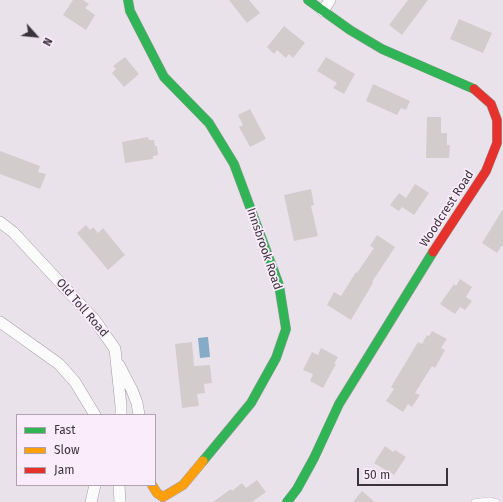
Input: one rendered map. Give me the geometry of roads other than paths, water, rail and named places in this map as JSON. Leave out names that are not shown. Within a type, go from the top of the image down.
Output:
[{"type":"street","name":"Innsbrook Road","points":[[128,0],[130,11],[164,77],[209,123],[234,164],[279,285],[286,329],[276,358],[251,403],[183,485],[163,497],[153,486]]},
{"type":"street","name":"Woodcrest Road","points":[[287,502],[297,489],[314,458],[339,404],[486,171],[497,143],[497,120],[491,104],[474,90],[382,49],[350,30],[308,0]]},
{"type":"street","points":[[323,11],[330,0]]},
{"type":"street","name":"Old Toll Road","points":[[0,222],[13,232],[94,319],[115,349],[121,414]]},
{"type":"street","points":[[0,322],[59,364],[75,382],[94,414]]},
{"type":"street","points":[[116,359],[132,390],[137,403],[139,414]]},
{"type":"street","points":[[91,502],[95,486]]},
{"type":"street","points":[[119,486],[120,502]]},
{"type":"lane","points":[[474,502],[489,500],[498,502]]},
{"type":"water","points":[[208,337],[210,357],[200,358],[198,338]]}]
